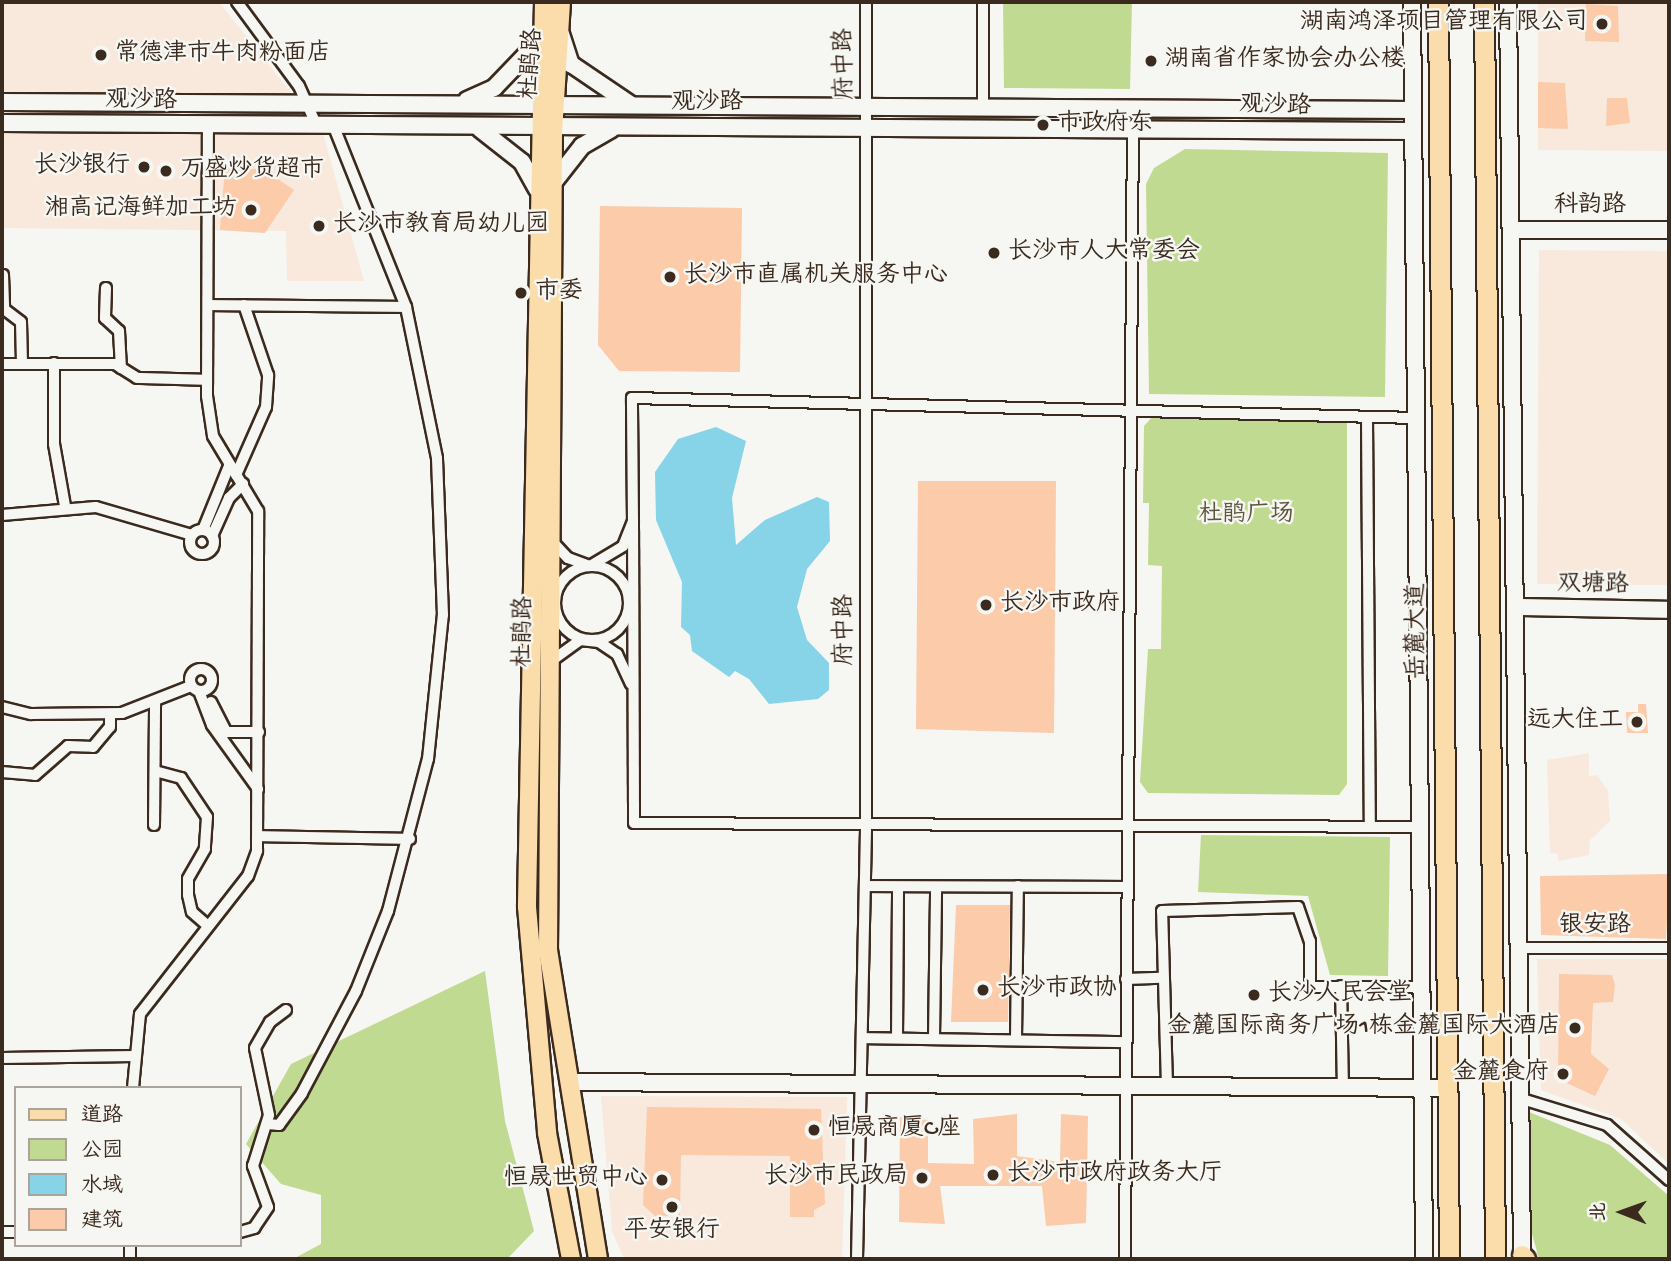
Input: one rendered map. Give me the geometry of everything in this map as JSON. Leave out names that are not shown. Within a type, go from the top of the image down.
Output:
[{"type":"highway","name":"岳麓大道","points":[[1438,2],[1449,1259]]},
{"type":"highway","points":[[1484,2],[1495,1259]]},
{"type":"main road","name":"杜鹃路","points":[[544,2],[542,38],[547,103],[527,907],[547,1133],[571,1259]]},
{"type":"main road","name":"杜鹃路","points":[[547,103],[561,2]]},
{"type":"main road","name":"杜鹃路","points":[[545,186],[551,606],[548,950],[598,1259]]},
{"type":"street","points":[[237,2],[306,102],[316,122]]},
{"type":"street","name":"府中路","points":[[857,1259],[866,823],[866,2]]},
{"type":"street","points":[[983,2],[983,105]]},
{"type":"street","points":[[1412,2],[1420,1088],[1424,1259]]},
{"type":"street","points":[[1508,2],[1523,1258]]},
{"type":"street","points":[[559,28],[571,64],[630,104]]},
{"type":"street","points":[[461,103],[494,88],[542,38]]},
{"type":"street","name":"观沙路","points":[[2,102],[867,104],[1413,110]]},
{"type":"street","points":[[268,1124],[279,1125],[302,1093],[356,991],[410,839],[428,759],[443,615],[437,458],[406,307],[332,122]]},
{"type":"street","name":"观沙路","points":[[2,123],[208,126],[332,122],[546,128],[1133,125],[1413,131]]},
{"type":"street","points":[[1125,1259],[1133,125]]},
{"type":"street","points":[[133,1086],[139,1014],[248,876],[257,836],[258,511],[213,436],[207,380],[208,126]]},
{"type":"street","points":[[474,126],[499,138],[545,186],[582,146],[615,127]]},
{"type":"street","name":"科韵路","points":[[1511,230],[1669,230]]},
{"type":"street","points":[[3,275],[4,309],[21,322],[22,364]]},
{"type":"street","points":[[106,288],[105,318],[119,331],[121,368]]},
{"type":"street","points":[[209,305],[406,307]]},
{"type":"street","points":[[192,535],[190,546],[200,555],[212,550],[208,533],[258,430],[268,386],[264,347],[244,305]]},
{"type":"street","points":[[2,364],[54,363],[121,368],[137,378],[207,380]]},
{"type":"street","points":[[54,363],[54,444],[65,506]]},
{"type":"street","points":[[1415,418],[1367,419],[1131,406],[632,398],[634,823],[1127,823],[1418,827]]},
{"type":"street","points":[[1367,419],[1370,827]]},
{"type":"street","points":[[208,533],[229,498],[236,475]]},
{"type":"street","points":[[2,514],[65,506],[135,514],[192,535],[208,533]]},
{"type":"street","points":[[633,521],[623,546],[561,584],[551,606],[564,632],[617,654],[634,691]]},
{"type":"street","points":[[550,539],[568,558],[618,577],[633,598]]},
{"type":"street","points":[[550,662],[580,640],[616,628],[633,598]]},
{"type":"street","name":"双塘路","points":[[1516,607],[1669,610]]},
{"type":"street","points":[[199,689],[226,732],[259,732]]},
{"type":"street","points":[[2,707],[110,714],[199,689]]},
{"type":"street","points":[[199,689],[212,725],[258,789]]},
{"type":"street","points":[[155,701],[155,825]]},
{"type":"street","points":[[2,772],[35,775],[68,746],[93,747],[110,727],[110,714]]},
{"type":"street","points":[[155,771],[181,778],[207,817],[205,849],[188,879],[188,895],[192,912],[208,926]]},
{"type":"street","points":[[257,836],[410,839]]},
{"type":"street","points":[[864,886],[1127,887]]},
{"type":"street","points":[[1016,1039],[1018,886]]},
{"type":"street","points":[[897,1038],[898,888]]},
{"type":"street","points":[[934,1038],[936,888]]},
{"type":"street","points":[[1167,1086],[1161,978],[1162,911],[1298,907],[1310,941],[1310,987],[1420,986]]},
{"type":"street","name":"银安路","points":[[1521,948],[1669,948]]},
{"type":"street","points":[[1126,979],[1161,978]]},
{"type":"street","points":[[1341,986],[1343,1090]]},
{"type":"street","points":[[242,1231],[254,1228],[268,1207],[253,1166],[268,1124],[255,1048],[270,1022],[286,1010]]},
{"type":"street","points":[[862,1038],[1126,1042]]},
{"type":"street","points":[[2,1058],[134,1056]]},
{"type":"street","points":[[569,1082],[1126,1085],[1343,1090],[1446,1088]]},
{"type":"street","points":[[1521,1098],[1607,1125],[1669,1180]]},
{"type":"street","points":[[1412,1259],[1423,1238]]},
{"type":"shaded area","points":[[2,2],[219,2],[323,133],[364,281],[287,281],[286,231],[2,228]]},
{"type":"shaded area","points":[[1538,2],[1669,2],[1669,151],[1538,150]]},
{"type":"shaded area","points":[[1539,250],[1669,251],[1669,585],[1537,584]]},
{"type":"shaded area","points":[[1589,753],[1589,776],[1597,775],[1608,791],[1610,821],[1590,840],[1589,855],[1558,861],[1558,854],[1550,853],[1547,760]]},
{"type":"shaded area","points":[[1537,959],[1669,959],[1669,1164],[1621,1119],[1541,1090]]},
{"type":"shaded area","points":[[601,1096],[847,1097],[842,1259],[624,1259],[612,1231]]},
{"type":"green space","points":[[1003,2],[1132,2],[1130,89],[1004,88]]},
{"type":"green space","points":[[1185,149],[1388,153],[1385,397],[1149,394],[1146,184],[1154,168]]},
{"type":"green space","name":"杜鹃广场","points":[[1153,416],[1340,417],[1347,423],[1347,784],[1339,795],[1148,793],[1140,782],[1148,649],[1161,649],[1162,566],[1148,565],[1149,503],[1143,503],[1144,426]]},
{"type":"green space","points":[[1201,835],[1390,837],[1388,976],[1330,975],[1308,896],[1198,892]]},
{"type":"green space","points":[[485,971],[505,1121],[534,1231],[507,1259],[293,1259],[321,1244],[321,1195],[281,1184],[246,1144],[291,1064]]},
{"type":"green space","points":[[1529,1112],[1610,1145],[1669,1196],[1669,1259],[1539,1259],[1531,1230]]},
{"type":"water","points":[[716,427],[746,441],[732,498],[736,545],[765,520],[817,497],[829,502],[830,541],[807,569],[797,607],[807,640],[829,663],[829,690],[818,699],[769,704],[749,679],[735,671],[729,677],[692,651],[690,635],[681,627],[682,582],[656,520],[655,472],[678,439]]},
{"type":"building","name":"湖南鸿泽项目管理有限公司","points":[[1586,4],[1618,6],[1619,42],[1585,41]]},
{"type":"building","points":[[1538,82],[1565,83],[1568,129],[1538,128]]},
{"type":"building","points":[[1607,98],[1627,98],[1630,123],[1606,126]]},
{"type":"building","name":"湘高记海鲜加工坊","points":[[225,167],[265,170],[294,190],[265,233],[220,230]]},
{"type":"building","name":"长沙市直属机关服务中心","points":[[600,206],[742,208],[740,372],[619,371],[598,345]]},
{"type":"building","name":"长沙市政府","points":[[918,481],[1056,481],[1054,733],[916,729]]},
{"type":"building","name":"远大住工","points":[[1638,704],[1646,704],[1648,733],[1627,733],[1626,712],[1638,712]]},
{"type":"building","points":[[1669,874],[1666,939],[1541,935],[1540,876]]},
{"type":"building","name":"长沙市政协","points":[[956,905],[1010,905],[1008,1022],[951,1022]]},
{"type":"building","name":"金麓国际商务广场1栋金麓国际大酒店","points":[[1559,974],[1612,975],[1615,985],[1613,1002],[1593,1003],[1591,1054],[1609,1069],[1595,1096],[1558,1079]]},
{"type":"building","name":"恒晟世贸中心","points":[[647,1107],[821,1109],[825,1204],[814,1210],[814,1217],[790,1217],[790,1156],[681,1155],[680,1216],[655,1216],[643,1205]]},
{"type":"building","name":"长沙市政府政务大厅","points":[[1017,1114],[1017,1156],[1060,1162],[1061,1114],[1088,1116],[1086,1223],[1046,1226],[1042,1186],[940,1186],[945,1224],[899,1222],[900,1117],[928,1120],[928,1163],[974,1164],[973,1119]]},
{"type":"place","name":"湖南鸿泽项目管理有限公司","points":[[1602,24]]},
{"type":"place","name":"常德津市牛肉粉面店","points":[[101,55]]},
{"type":"place","name":"湖南省作家协会办公楼","points":[[1151,61]]},
{"type":"place","name":"市政府东","points":[[1043,125]]},
{"type":"place","name":"长沙银行","points":[[144,167]]},
{"type":"place","name":"万盛炒货超市","points":[[166,171]]},
{"type":"place","name":"湘高记海鲜加工坊","points":[[251,210]]},
{"type":"place","name":"长沙市教育局幼儿园","points":[[319,226]]},
{"type":"place","name":"长沙市人大常委会","points":[[994,253]]},
{"type":"place","name":"长沙市直属机关服务中心","points":[[670,277]]},
{"type":"place","name":"市委","points":[[521,293]]},
{"type":"place","name":"长沙市政府","points":[[986,605]]},
{"type":"place","name":"远大住工","points":[[1637,722]]},
{"type":"place","name":"长沙市政协","points":[[983,990]]},
{"type":"place","name":"长沙人民会堂","points":[[1254,995]]},
{"type":"place","name":"金麓国际商务广场1栋金麓国际大酒店","points":[[1575,1028]]},
{"type":"place","name":"金麓食府","points":[[1563,1074]]},
{"type":"place","name":"恒晟商厦C座","points":[[814,1130]]},
{"type":"place","name":"长沙市政府政务大厅","points":[[993,1175]]},
{"type":"place","name":"长沙市民政局","points":[[922,1178]]},
{"type":"place","name":"恒晟世贸中心","points":[[662,1180]]},
{"type":"place","name":"平安银行","points":[[672,1207]]}]
